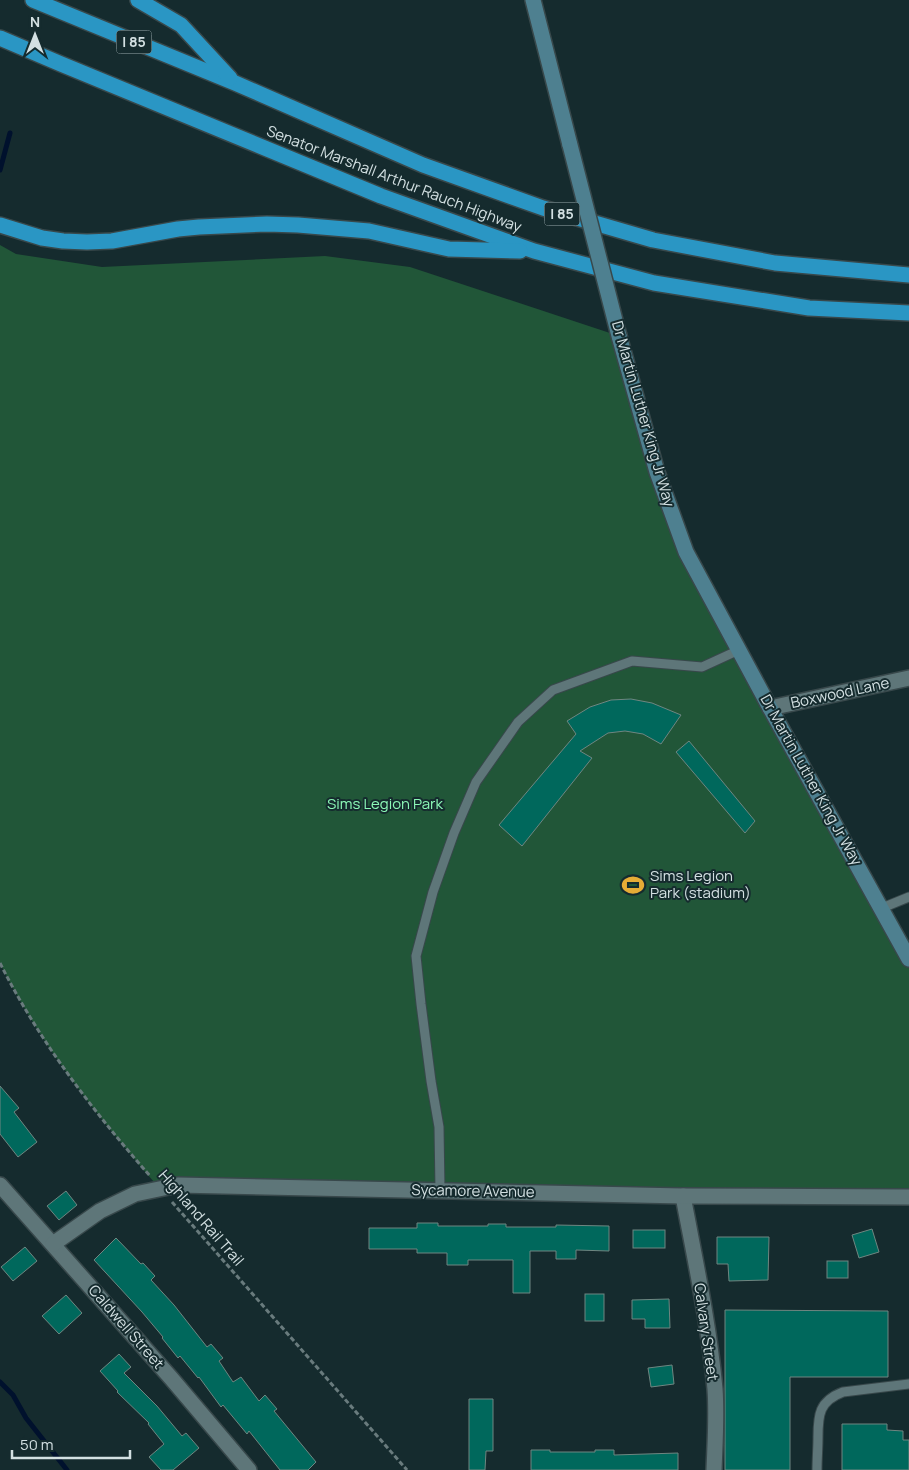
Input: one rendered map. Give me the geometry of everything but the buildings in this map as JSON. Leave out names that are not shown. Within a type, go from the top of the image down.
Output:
[{"type":"highway","name":"Senator Marshall Arthur Rauch Highway","points":[[33,0],[235,83],[423,165],[543,208],[653,240],[775,263],[909,275]]},
{"type":"highway","points":[[138,0],[181,25],[235,83]]},
{"type":"highway","name":"Senator Marshall Arthur Rauch Highway","points":[[0,38],[381,196],[534,251],[664,284],[809,308],[909,313]]},
{"type":"highway","points":[[0,225],[42,238],[87,242],[112,241],[178,229],[215,226],[298,225],[369,232],[449,249],[534,251]]},
{"type":"main road","name":"Dr Martin Luther King Jr Way","points":[[533,0],[619,336],[657,472],[686,552],[909,959]]},
{"type":"street","name":"Boxwood Lane","points":[[770,708],[909,678]]},
{"type":"street","name":"Caldwell Street","points":[[0,1185],[171,1378],[249,1470]]},
{"type":"street","name":"Sycamore Avenue","points":[[53,1244],[100,1211],[135,1194],[178,1185],[683,1196],[909,1196]]},
{"type":"street","name":"Calvary Street","points":[[683,1196],[703,1304],[715,1388],[716,1430],[714,1470]]},
{"type":"lane","points":[[440,1190],[439,1127],[420,1004],[416,956],[436,883],[454,833],[476,782],[518,722],[553,690],[632,661],[702,667],[739,650]]},
{"type":"lane","points":[[882,908],[909,897]]},
{"type":"lane","points":[[817,1470],[818,1420],[820,1411],[833,1396],[843,1392],[909,1384]]},
{"type":"path","name":"Highland Rail Trail","points":[[0,963],[31,1017],[91,1105],[160,1188],[407,1470]]},
{"type":"green space","name":"Sims Legion Park","points":[[0,245],[16,254],[102,267],[325,256],[410,267],[619,336],[686,552],[909,959],[909,1197],[160,1189],[115,1136],[53,1053],[16,994],[0,963]]},
{"type":"waterway","points":[[0,170],[10,133]]},
{"type":"waterway","points":[[0,1382],[13,1395],[26,1418],[67,1470]]},
{"type":"place","name":"Sims Legion Park (stadium)","points":[[633,885]]}]
